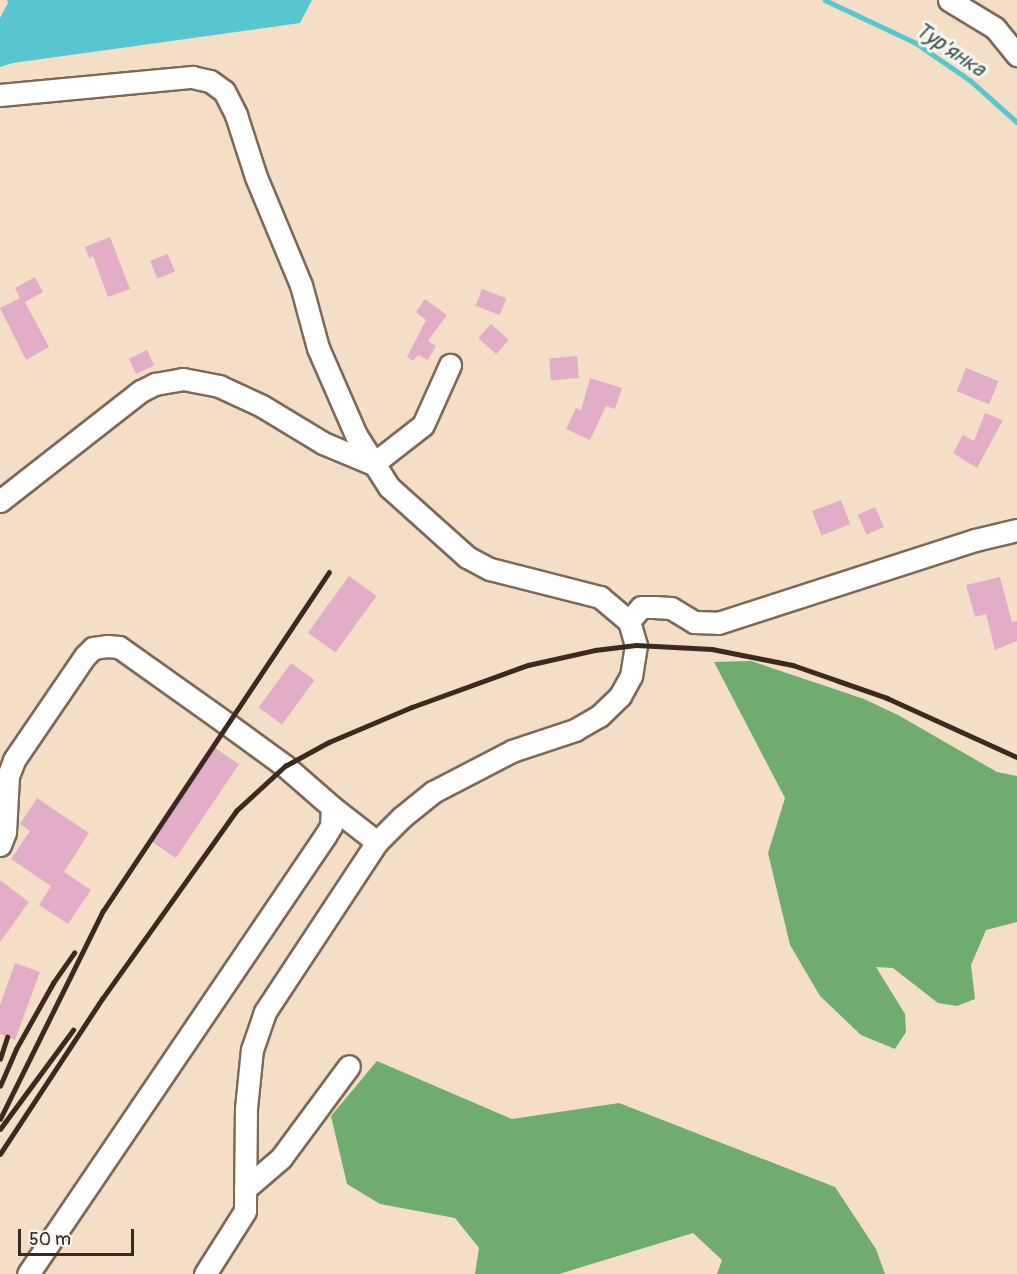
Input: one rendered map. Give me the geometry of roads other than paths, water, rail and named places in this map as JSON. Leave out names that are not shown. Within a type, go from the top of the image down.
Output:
[{"type":"street","points":[[949,0],[995,28],[1017,55]]},
{"type":"street","points":[[0,95],[192,77],[210,81],[224,91],[236,115],[256,177],[301,285],[318,348],[372,464],[389,487],[467,557],[490,569],[516,578],[577,589],[600,597],[629,621],[636,645],[631,676],[620,696],[599,717],[575,730],[512,751],[433,792],[402,817],[377,842],[265,1012],[252,1049],[246,1108],[245,1211],[204,1274]]},
{"type":"street","points":[[372,464],[423,425],[450,365]]},
{"type":"street","points":[[0,501],[141,392],[155,384],[183,379],[219,386],[262,406],[323,443],[372,464]]},
{"type":"street","points":[[629,621],[641,607],[653,607],[671,608],[694,622],[718,623],[975,540],[1017,530]]},
{"type":"street","points":[[0,845],[5,832],[8,776],[14,760],[85,656],[93,648],[107,646],[119,647],[226,723],[285,766],[377,842]]},
{"type":"street","points":[[28,1274],[326,836],[331,826],[332,807]]},
{"type":"street","points":[[245,1189],[281,1158],[349,1066]]},
{"type":"water","points":[[7,0],[312,0],[300,23],[13,63],[0,67],[0,18],[8,3]]},
{"type":"waterway","name":"Тур'янка","points":[[825,0],[916,43],[971,81],[1017,122]]},
{"type":"railway","points":[[0,1119],[103,911],[329,572]]},
{"type":"railway","points":[[0,1154],[102,999],[236,811],[285,766],[329,742],[412,707],[528,665],[595,650],[636,645],[712,649],[793,665],[887,698],[1017,757]]},
{"type":"railway","points":[[0,1086],[16,1049],[53,983],[74,953]]},
{"type":"railway","points":[[0,1129],[73,1030]]},
{"type":"railway","points":[[0,1059],[7,1037]]}]
